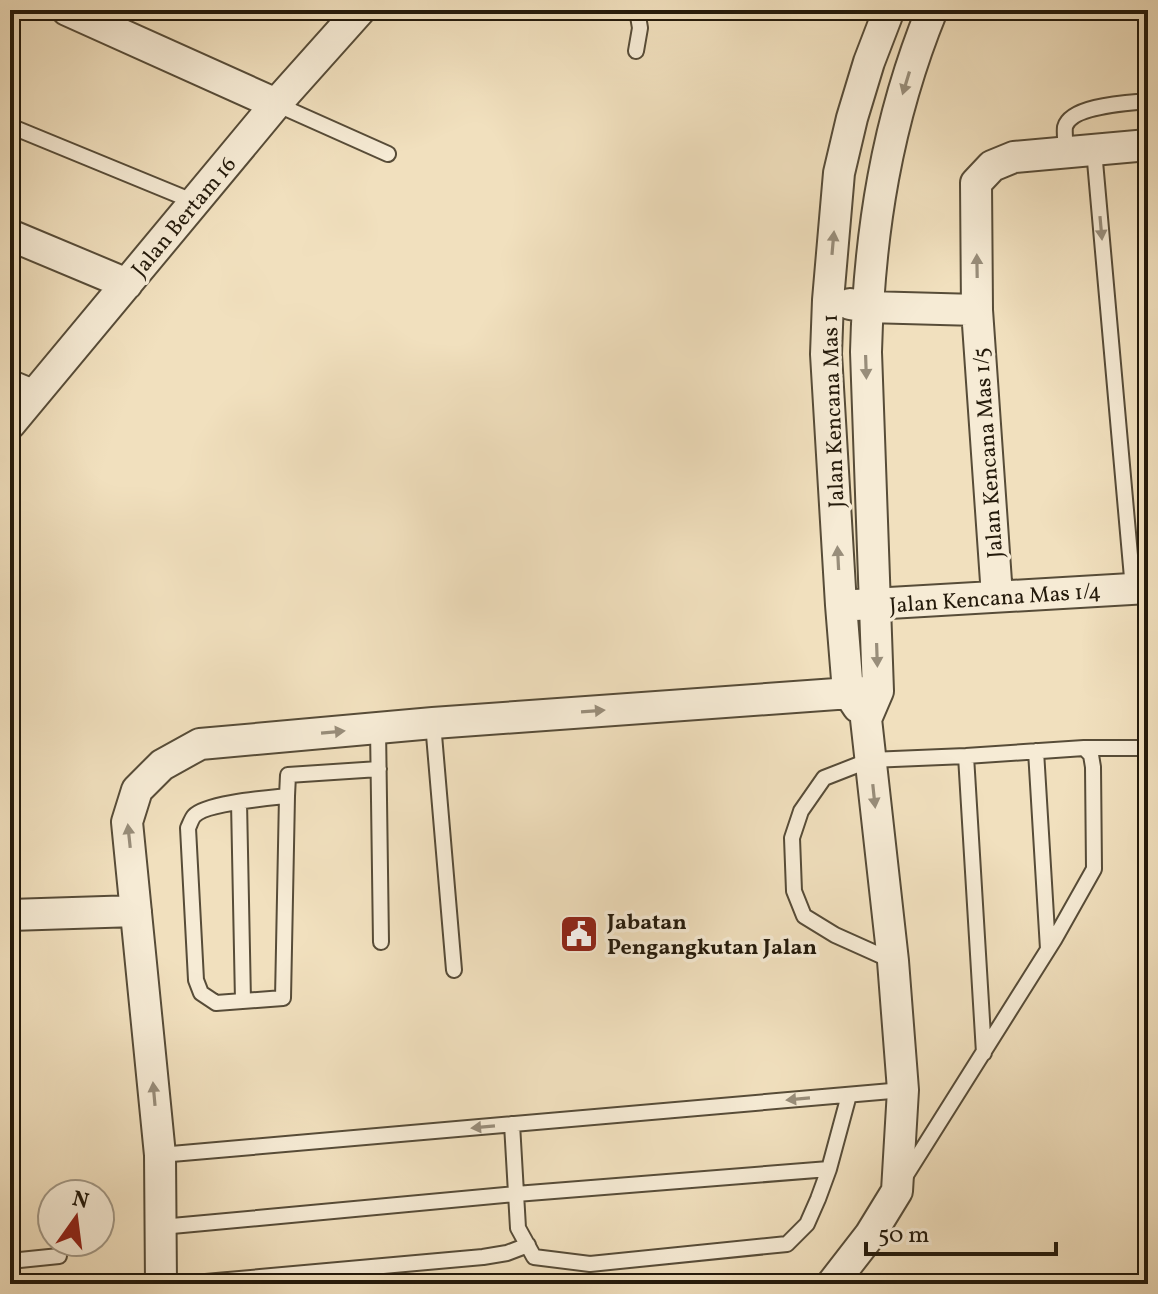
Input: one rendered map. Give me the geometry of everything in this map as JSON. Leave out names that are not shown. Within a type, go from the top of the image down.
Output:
[{"type":"street","name":"Jalan Kencana Mas 1","points":[[832,1284],[870,1235],[897,1191],[903,1090],[893,961],[866,719],[848,692],[826,354],[839,173],[852,118],[889,10]]},
{"type":"street","name":"Jalan Kencana Mas 1","points":[[866,719],[878,691],[867,307],[881,182],[892,130],[908,74],[932,10]]},
{"type":"street","name":"Jalan Bertam 16","points":[[10,424],[354,11]]},
{"type":"street","points":[[77,12],[276,104]]},
{"type":"street","name":"Jalan Kencana Mas 1/5","points":[[997,596],[977,310],[976,183],[992,166],[1014,157],[1148,145]]},
{"type":"street","points":[[10,235],[127,284]]},
{"type":"street","points":[[828,300],[867,307],[977,310]]},
{"type":"street","name":"Jalan Kencana Mas 1/4","points":[[841,605],[1141,588]]},
{"type":"street","points":[[161,1284],[160,1155],[127,822],[137,790],[162,765],[200,744],[433,723],[878,691]]},
{"type":"street","points":[[10,915],[136,911]]},
{"type":"lane","points":[[636,51],[640,28],[637,10]]},
{"type":"lane","points":[[1141,588],[1080,151],[1065,126],[1079,112],[1148,101]]},
{"type":"lane","points":[[276,104],[388,154]]},
{"type":"lane","points":[[10,126],[195,202]]},
{"type":"lane","points":[[10,377],[39,389]]},
{"type":"lane","points":[[433,723],[454,970]]},
{"type":"lane","points":[[378,728],[381,942]]},
{"type":"lane","points":[[893,961],[835,935],[804,916],[794,891],[792,838],[801,811],[824,778],[870,760],[1084,748],[1148,748]]},
{"type":"lane","points":[[897,1191],[1048,949],[1094,869],[1093,767],[1091,755],[1084,748]]},
{"type":"lane","points":[[1036,751],[1048,949]]},
{"type":"lane","points":[[966,756],[984,1053]]},
{"type":"lane","points":[[287,796],[203,810],[193,817],[188,828],[196,980],[201,993],[216,1003],[283,998],[288,775],[379,769]]},
{"type":"lane","points":[[239,802],[243,1001]]},
{"type":"lane","points":[[160,1155],[903,1090]]},
{"type":"lane","points":[[512,1124],[518,1228],[534,1257],[590,1264],[787,1244],[807,1224],[829,1169],[849,1095]]},
{"type":"lane","points":[[161,1227],[829,1169]]},
{"type":"lane","points":[[183,1284],[483,1257],[528,1245]]},
{"type":"lane","points":[[10,1261],[39,1258]]},
{"type":"place","name":"Jabatan Pengangkutan Jalan","points":[[579,934]]}]
